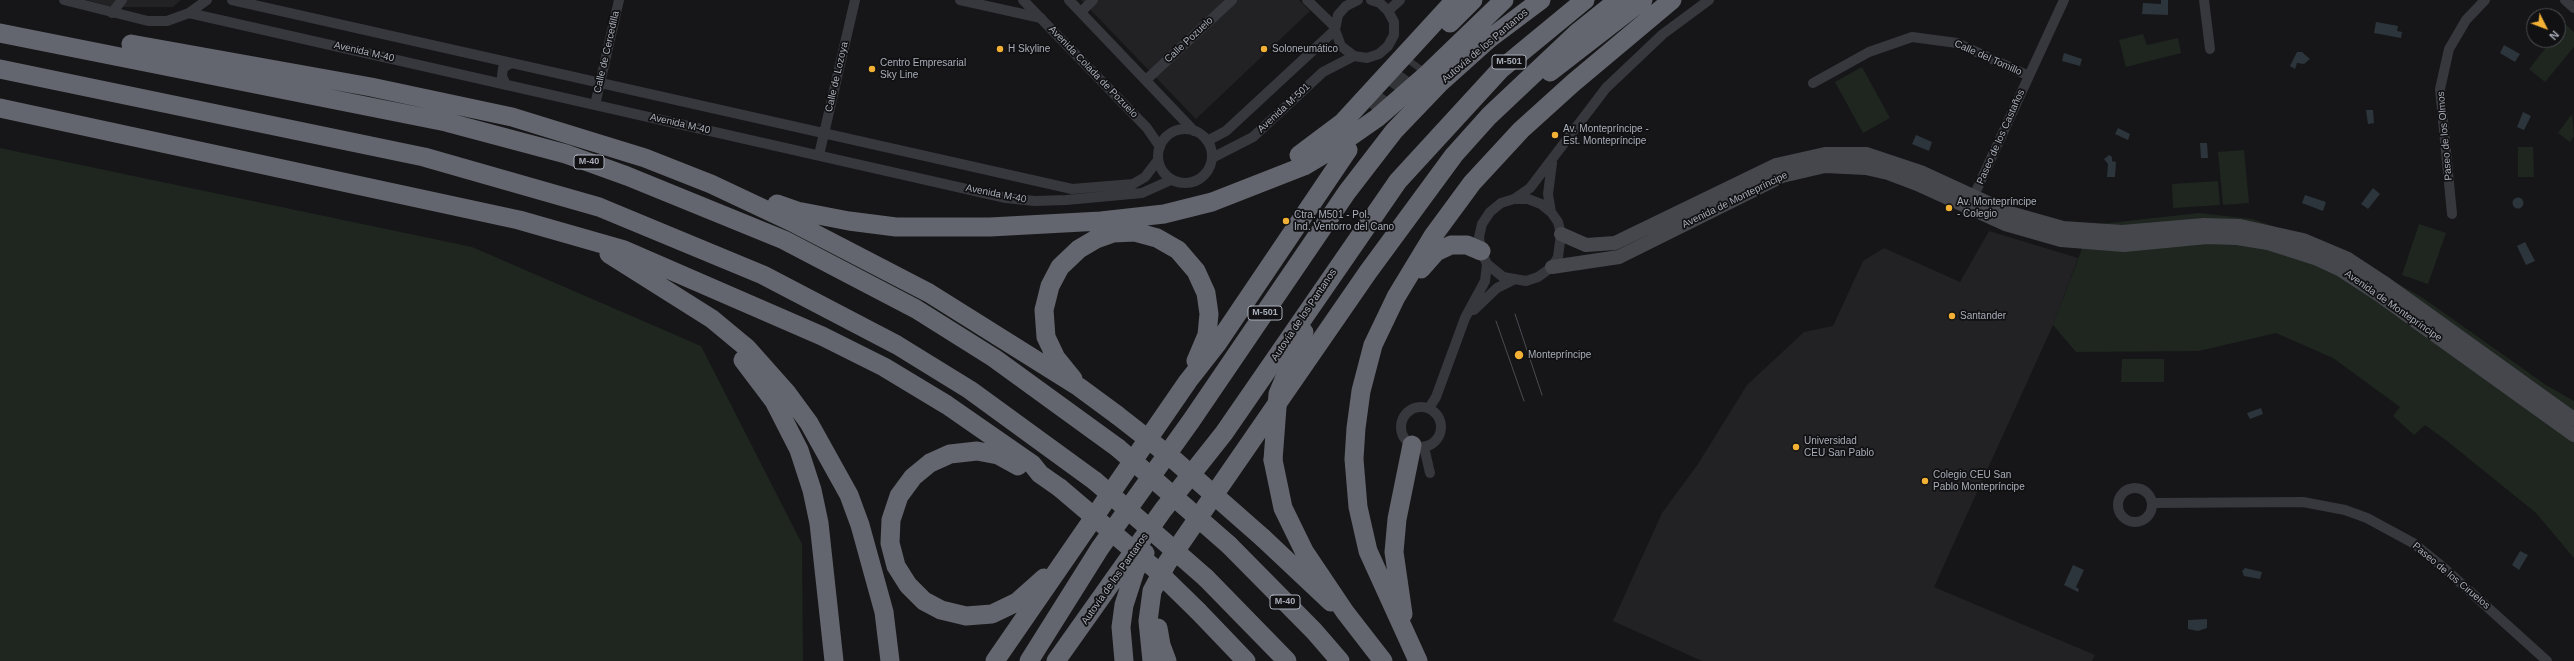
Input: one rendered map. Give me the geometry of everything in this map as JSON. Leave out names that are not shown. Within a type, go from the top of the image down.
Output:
[{"type":"highway","points":[[1243,189],[1319,142],[1343,122],[1455,0]]},
{"type":"highway","points":[[0,20],[371,86],[512,117],[638,156],[711,184],[797,211],[849,221],[896,226],[941,227],[1101,221],[1164,214],[1212,202],[1304,166],[1341,149],[1377,118],[1420,69],[1473,0]]},
{"type":"highway","points":[[1420,69],[1504,0]]},
{"type":"highway","name":"Autovía de los Pantanos","points":[[1029,661],[1100,548],[1191,421],[1348,192],[1394,131],[1440,83],[1489,39],[1541,0]]},
{"type":"highway","name":"Autovía de los Pantanos","points":[[1056,661],[1163,510],[1224,433],[1338,264],[1398,181],[1463,108],[1500,70],[1585,0]]},
{"type":"highway","points":[[1152,661],[1148,621],[1152,591],[1167,563],[1420,200],[1454,155],[1489,116],[1530,75],[1618,0]]},
{"type":"highway","points":[[1489,116],[1511,103],[1643,0]]},
{"type":"highway","points":[[1418,661],[1368,551],[1358,507],[1354,459],[1361,391],[1373,345],[1396,297],[1432,236],[1472,183],[1516,135],[1573,83],[1672,0]]},
{"type":"highway","name":"M-40","points":[[0,32],[446,122],[558,152],[627,176],[784,240],[916,309],[994,358],[1118,448],[1229,545],[1314,631],[1340,661]]},
{"type":"highway","points":[[0,69],[424,157],[598,207],[763,275],[897,345],[970,390],[1095,481],[1206,578],[1287,661]]},
{"type":"highway","points":[[0,108],[519,220],[624,250],[822,336],[870,360],[947,405],[1032,464],[1040,474],[1060,488],[1148,563],[1198,611],[1246,661]]},
{"type":"highway","points":[[995,661],[1188,381],[1222,338],[1341,149]]},
{"type":"highway","points":[[711,184],[796,224],[929,293],[1079,387],[1117,415],[1188,472],[1263,538],[1318,592],[1345,612]]},
{"type":"highway","points":[[1079,387],[1056,358],[1046,337],[1044,310],[1050,286],[1060,266],[1079,249],[1096,238],[1113,233],[1136,232],[1157,238],[1178,250],[1196,271],[1206,293],[1209,314],[1207,335],[1188,381]]},
{"type":"highway","points":[[583,239],[662,286],[700,314],[740,357],[774,401],[799,450],[812,490],[819,523],[834,661]]},
{"type":"highway","points":[[1396,297],[1436,252],[1451,245],[1467,245],[1484,257]]},
{"type":"highway","points":[[1338,264],[1326,296],[1304,332],[1278,394],[1273,460],[1283,508],[1304,551],[1345,612],[1383,661]]},
{"type":"highway","points":[[700,314],[712,319],[747,348],[787,393],[824,448],[849,495],[860,525],[884,612],[890,661]]},
{"type":"highway","points":[[1124,661],[1121,627],[1124,605],[1135,571],[1169,514],[1224,433]]},
{"type":"highway","points":[[1407,637],[1394,552],[1397,519],[1418,446]]},
{"type":"highway","points":[[1040,474],[1026,471],[998,455],[977,451],[950,454],[930,463],[913,476],[899,496],[891,520],[890,543],[900,572],[908,586],[924,601],[941,610],[966,616],[992,614],[1017,602],[1062,564]]},
{"type":"highway","points":[[1167,661],[1160,639],[1158,602],[1167,573],[1191,529]]},
{"type":"street","points":[[64,0],[148,21],[167,21],[189,13],[207,0]]},
{"type":"street","points":[[112,13],[122,0]]},
{"type":"street","name":"Avenida M-40","points":[[232,0],[1072,189],[1133,184],[1145,177],[1158,160]]},
{"type":"street","name":"Calle de Cercedilla","points":[[595,105],[618,0]]},
{"type":"street","name":"Calle de Lozoya","points":[[819,155],[855,0]]},
{"type":"street","points":[[960,0],[1040,18]]},
{"type":"street","name":"Avenida Colada de Pozuelo","points":[[1023,0],[1147,128],[1160,147]]},
{"type":"street","points":[[1069,0],[1194,130],[1207,140],[1212,158],[1208,171],[1198,180],[1184,183],[1171,180],[1163,171],[1158,160],[1160,147],[1168,136],[1180,130],[1194,130]]},
{"type":"street","points":[[1080,12],[1093,0]]},
{"type":"street","name":"Calle Pozuelo","points":[[1146,80],[1232,0]]},
{"type":"street","points":[[1307,0],[1335,28],[1341,46],[1354,56],[1367,58],[1379,54],[1388,46],[1394,35],[1394,22],[1388,11],[1377,1]]},
{"type":"street","points":[[1207,140],[1226,131],[1335,28],[1338,15],[1346,6],[1358,0]]},
{"type":"street","points":[[1388,11],[1400,0]]},
{"type":"street","points":[[1514,199],[1530,188],[1586,113],[1634,60],[1662,34],[1709,0]]},
{"type":"street","name":"Paseo de los Castaños","points":[[1971,203],[2064,0]]},
{"type":"street","points":[[2204,0],[2210,49]]},
{"type":"street","name":"Paseo de los Olmos","points":[[2452,214],[2440,89],[2449,49],[2466,20],[2485,0]]},
{"type":"street","points":[[2565,0],[2574,8]]},
{"type":"street","name":"Avenida M-40","points":[[189,13],[1006,198],[1034,201],[1142,193],[1171,180]]},
{"type":"street","name":"Calle del Tomillo","points":[[1813,83],[1869,52],[1912,37],[1957,43],[2029,76]]},
{"type":"street","name":"Avenida M-501","points":[[1212,158],[1253,137],[1323,72],[1354,56]]},
{"type":"street","points":[[506,85],[502,76],[503,68],[511,63]]},
{"type":"street","name":"Avenida de Montepríncipe","points":[[1562,234],[1586,245],[1615,243],[1776,165],[1825,154],[1866,154],[1893,162],[2028,233],[2061,240],[2124,245],[2207,237],[2237,238],[2268,243],[2315,258],[2341,270],[2375,292],[2574,435]]},
{"type":"street","points":[[1551,212],[1548,194],[1553,159]]},
{"type":"street","name":"Avenida de Montepríncipe","points":[[1552,267],[1619,257],[1782,176],[1825,166],[1866,168],[1888,173],[1971,203],[2063,228],[2122,232],[2204,225],[2240,226],[2303,240],[2348,259],[2383,282],[2574,419]]},
{"type":"street","points":[[1429,408],[1436,397],[1465,318],[1485,281],[1484,257],[1479,237],[1482,224],[1490,212],[1501,203],[1514,199],[1528,199],[1541,204],[1551,212],[1558,222],[1562,234],[1558,257],[1552,267],[1538,277],[1526,281],[1513,280],[1494,272],[1484,257]]},
{"type":"street","points":[[1465,318],[1497,288],[1513,280]]},
{"type":"street","points":[[1418,446],[1434,441],[1440,431],[1441,423],[1436,414],[1429,408],[1418,407],[1409,410],[1402,418],[1400,429],[1404,439],[1418,446],[1430,473]]},
{"type":"street","name":"Paseo de los Ciruelos","points":[[2152,503],[2303,502],[2345,510],[2367,518],[2413,543],[2444,568],[2547,661]]},
{"type":"shaded area","points":[[86,0],[181,0],[173,7],[113,7]]},
{"type":"shaded area","points":[[1081,0],[1299,0],[1310,11],[1196,119]]},
{"type":"shaded area","points":[[2161,0],[2168,0],[2168,15],[2142,14],[2143,3],[2161,4]]},
{"type":"shaded area","points":[[2376,22],[2398,26],[2397,31],[2402,32],[2401,38],[2374,33]]},
{"type":"shaded area","points":[[2566,25],[2574,32],[2574,47],[2545,82],[2529,69],[2546,48],[2566,48]]},
{"type":"shaded area","points":[[2143,34],[2147,45],[2178,38],[2181,53],[2126,67],[2119,40]]},
{"type":"shaded area","points":[[2504,45],[2520,54],[2515,62],[2500,53]]},
{"type":"shaded area","points":[[2297,52],[2302,52],[2310,59],[2304,64],[2297,63],[2295,69],[2290,66]]},
{"type":"shaded area","points":[[2064,53],[2082,59],[2080,66],[2062,61]]},
{"type":"shaded area","points":[[1862,67],[1890,118],[1863,133],[1835,82]]},
{"type":"shaded area","points":[[2366,110],[2373,110],[2374,123],[2368,124]]},
{"type":"shaded area","points":[[2523,112],[2531,116],[2524,130],[2517,127]]},
{"type":"shaded area","points":[[2572,114],[2574,136],[2570,142],[2558,133]]},
{"type":"shaded area","points":[[2118,128],[2130,134],[2128,140],[2115,134]]},
{"type":"shaded area","points":[[1916,135],[1932,142],[1929,151],[1912,144]]},
{"type":"shaded area","points":[[2200,143],[2207,143],[2208,158],[2201,158]]},
{"type":"shaded area","points":[[2518,147],[2533,147],[2534,177],[2518,177]]},
{"type":"shaded area","points":[[0,148],[472,247],[701,346],[802,544],[803,661],[0,661]]},
{"type":"shaded area","points":[[2244,150],[2249,203],[2223,205],[2218,152]]},
{"type":"shaded area","points":[[2109,155],[2112,157],[2112,161],[2116,162],[2115,177],[2107,177],[2108,164],[2104,159]]},
{"type":"shaded area","points":[[2218,181],[2220,205],[2173,208],[2172,184]]},
{"type":"shaded area","points":[[2373,188],[2380,194],[2368,209],[2361,204]]},
{"type":"shaded area","points":[[2305,195],[2326,202],[2323,211],[2302,203]]},
{"type":"shaded area","points":[[2516,198],[2520,198],[2522,199],[2522,207],[2516,208],[2513,205],[2513,201]]},
{"type":"shaded area","points":[[2199,213],[2252,219],[2330,245],[2423,298],[2546,385],[2574,401],[2574,558],[2536,513],[2447,441],[2425,425],[2414,435],[2393,416],[2400,407],[2333,358],[2276,333],[2199,351],[2076,352],[2053,325],[2091,225]]},
{"type":"shaded area","points":[[2419,224],[2446,233],[2428,284],[2402,275]]},
{"type":"shaded area","points":[[1989,231],[2078,258],[2053,325],[1934,587],[2095,655],[2092,661],[1702,661],[1613,621],[1662,513],[1698,464],[1747,385],[1804,332],[1833,326],[1863,261],[1884,248],[1960,282]]},
{"type":"shaded area","points":[[2525,242],[2535,261],[2526,265],[2517,246]]},
{"type":"shaded area","points":[[2122,359],[2164,359],[2164,382],[2121,382]]},
{"type":"shaded area","points":[[2261,408],[2263,414],[2250,419],[2247,413]]},
{"type":"shaded area","points":[[2520,551],[2528,555],[2519,570],[2512,565]]},
{"type":"shaded area","points":[[2073,565],[2084,570],[2076,587],[2079,589],[2078,592],[2064,585]]},
{"type":"shaded area","points":[[2245,568],[2262,572],[2260,579],[2244,576],[2242,571]]},
{"type":"shaded area","points":[[2207,619],[2207,628],[2198,631],[2188,629],[2188,620]]},
{"type":"tunnel","points":[[1377,113],[1415,61]]},
{"type":"tram line","points":[[1515,314],[1542,395]]},
{"type":"tram line","points":[[1496,321],[1524,401]]},
{"type":"place","name":"H Skyline","points":[[1000,49]]},
{"type":"place","name":"Soloneumático","points":[[1264,49]]},
{"type":"place","name":"Centro Empresarial Sky Line","points":[[872,69]]},
{"type":"place","name":"Av. Montepríncipe - Est. Montepríncipe","points":[[1555,135]]},
{"type":"place","name":"Av. Montepríncipe - Colegio","points":[[1949,208]]},
{"type":"place","name":"Ctra. M501 - Pol. Ind. Ventorro del Cano","points":[[1286,221]]},
{"type":"place","name":"Santander","points":[[1952,316]]},
{"type":"place","name":"Montepríncipe","points":[[1519,355]]},
{"type":"place","name":"Universidad CEU San Pablo","points":[[1796,447]]},
{"type":"place","name":"Colegio CEU San Pablo Montepríncipe","points":[[1925,481]]}]
